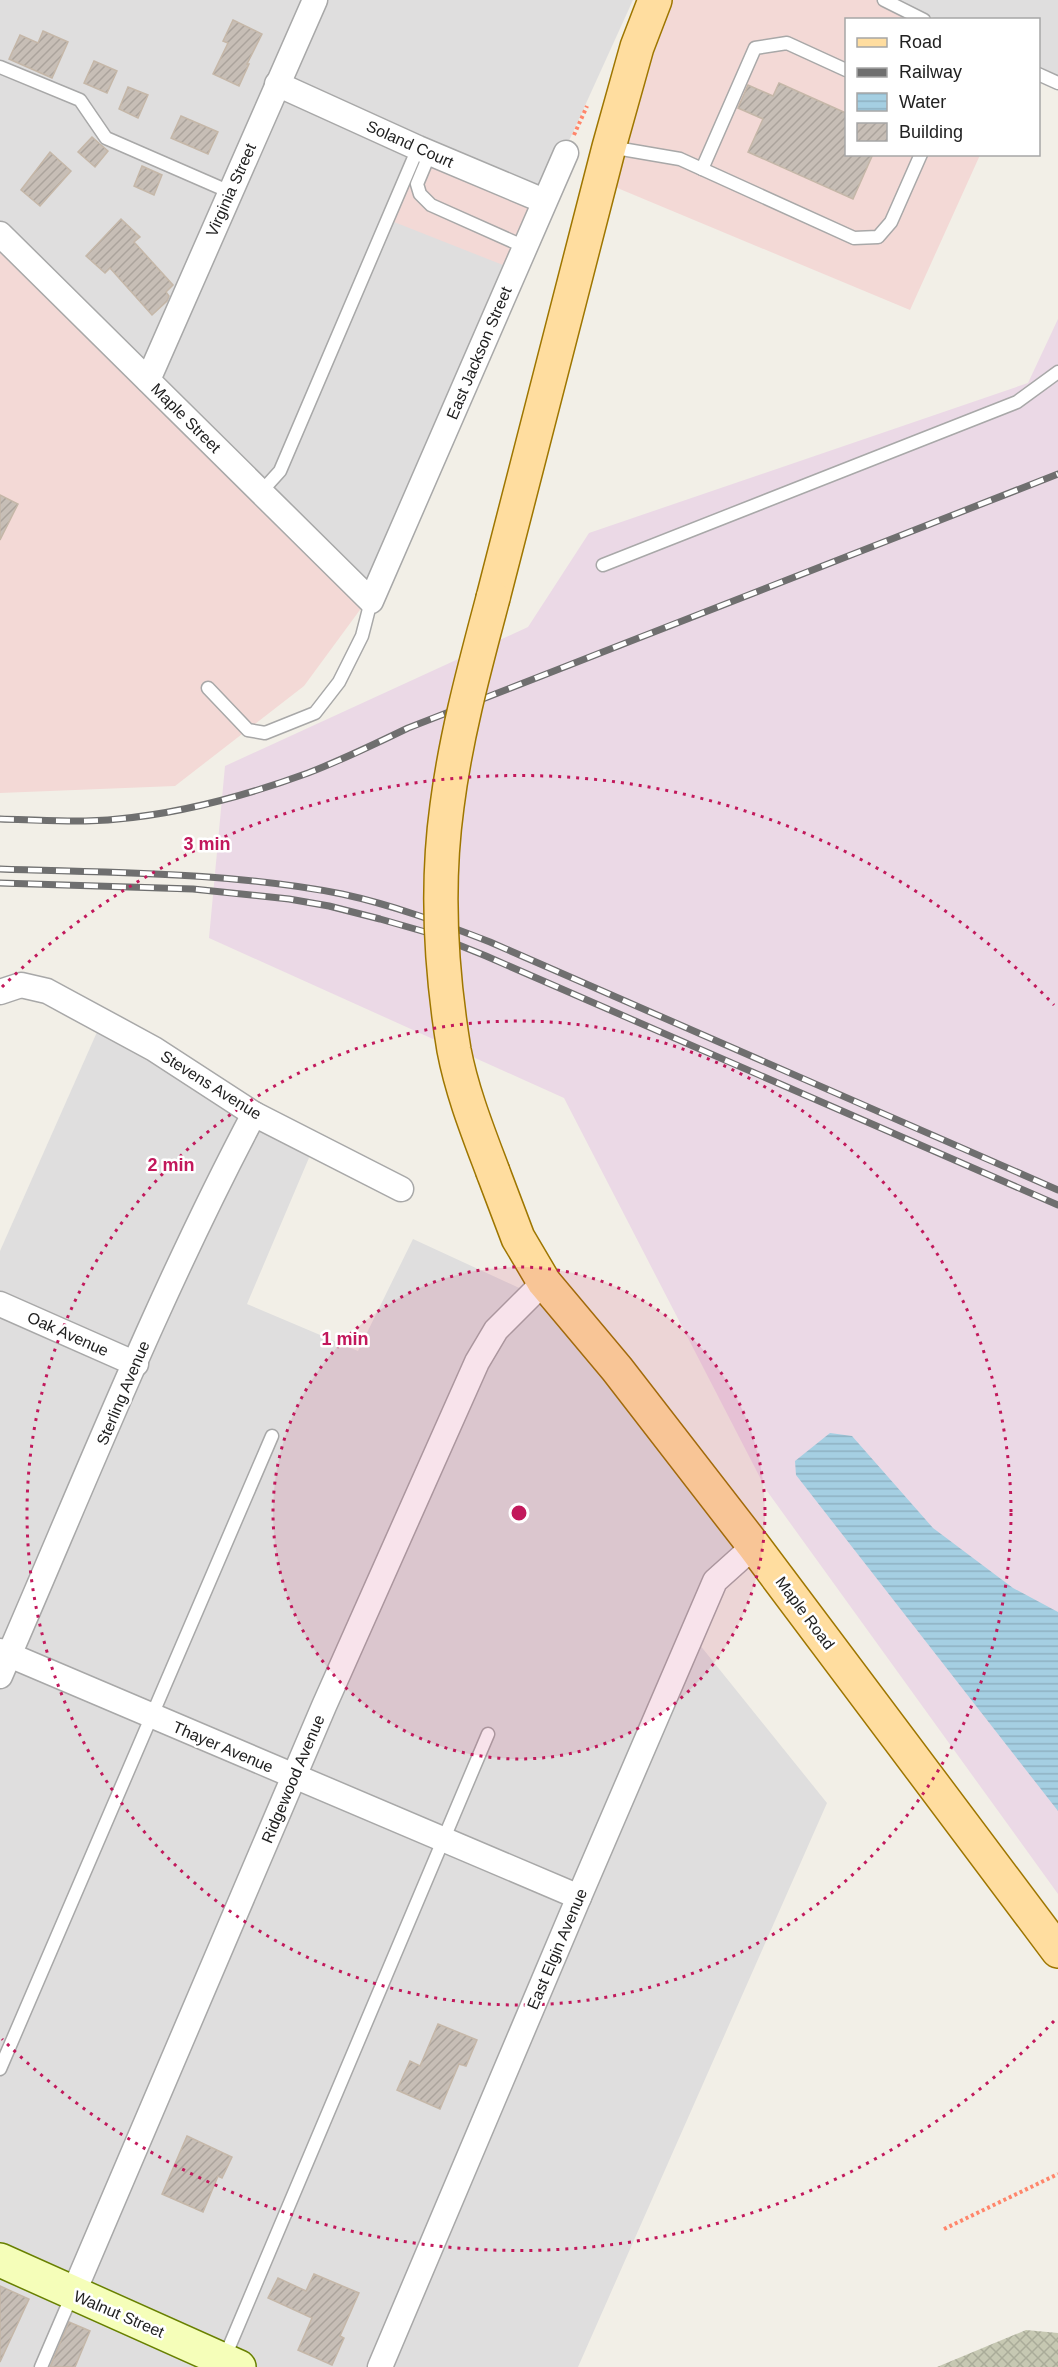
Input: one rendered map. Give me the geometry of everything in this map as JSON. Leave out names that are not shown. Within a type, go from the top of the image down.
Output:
[{"type":"main road","points":[[613,132],[654,0]]},
{"type":"main road","name":"Maple Road","points":[[613,132],[462,718],[447,807],[441,889],[445,976],[455,1052],[474,1123],[518,1238],[544,1282],[617,1369],[754,1546],[1058,1951]]},
{"type":"street","name":"Virginia Street","points":[[148,380],[315,0]]},
{"type":"street","name":"Soland Court","points":[[277,84],[424,151],[544,201]]},
{"type":"street","name":"East Jackson Street","points":[[371,602],[566,153]]},
{"type":"street","name":"Maple Street","points":[[0,234],[371,602]]},
{"type":"street","name":"Stevens Avenue","points":[[10,989],[46,991],[154,1049],[254,1113],[401,1189]]},
{"type":"street","name":"Sterling Avenue","points":[[3,1661],[216,1185],[254,1113]]},
{"type":"street","name":"Ridgewood Avenue","points":[[72,2294],[294,1777],[477,1362],[496,1330],[544,1282]]},
{"type":"street","name":"Oak Avenue","points":[[0,1304],[136,1364]]},
{"type":"street","name":"East Elgin Avenue","points":[[380,2367],[716,1581],[754,1546]]},
{"type":"street","name":"Thayer Avenue","points":[[3,1661],[151,1716],[579,1897]]},
{"type":"street","name":"Walnut Street","points":[[0,2260],[231,2363]]},
{"type":"lane","points":[[884,0],[920,18]]},
{"type":"lane","points":[[702,169],[755,48],[787,44],[845,70]]},
{"type":"lane","points":[[0,67],[80,100],[106,138],[230,192]]},
{"type":"lane","points":[[1040,75],[1058,83]]},
{"type":"lane","points":[[613,132],[680,159],[854,238],[878,237],[891,222],[920,156]]},
{"type":"lane","points":[[424,151],[417,184],[420,194],[431,205],[525,247]]},
{"type":"lane","points":[[261,492],[280,471],[424,151]]},
{"type":"lane","points":[[603,565],[1017,402],[1058,372]]},
{"type":"lane","points":[[208,688],[248,730],[265,733],[315,713],[339,682],[362,636],[371,602]]},
{"type":"lane","points":[[0,2069],[272,1436]]},
{"type":"lane","points":[[231,2363],[488,1734]]},
{"type":"lane","points":[[41,2367],[72,2294]]},
{"type":"path","points":[[566,153],[587,106]]},
{"type":"path","points":[[944,2229],[1058,2174]]},
{"type":"shaded area","points":[[0,0],[315,0],[277,85],[418,151],[513,269],[371,598],[0,231]]},
{"type":"shaded area","points":[[318,0],[633,0],[543,198],[279,83]]},
{"type":"shaded area","points":[[657,0],[879,0],[918,18],[845,18],[845,156],[980,156],[910,310],[603,182]]},
{"type":"shaded area","points":[[894,0],[1058,0],[1058,76],[1040,67],[1040,18],[934,18]]},
{"type":"shaded area","points":[[418,151],[542,202],[513,269],[389,220]]},
{"type":"shaded area","points":[[0,238],[365,603],[304,686],[175,786],[0,793]]},
{"type":"shaded area","points":[[1058,319],[1058,1894],[767,1491],[564,1098],[209,938],[225,766],[528,627],[589,533],[1028,383]]},
{"type":"shaded area","points":[[101,1023],[252,1114],[0,1649],[0,1251]]},
{"type":"shaded area","points":[[255,1115],[314,1146],[247,1304],[358,1351],[413,1239],[530,1293],[544,1284],[751,1545],[691,1634],[827,1803],[578,2367],[250,2367],[0,2256],[0,1683]]},
{"type":"shaded area","points":[[0,2275],[215,2367],[0,2367]]},
{"type":"shaded area","points":[[1026,2330],[1058,2333],[1058,2367],[937,2367]]},
{"type":"water","points":[[830,1433],[852,1436],[933,1528],[1013,1588],[1058,1612],[1058,1811],[796,1475],[795,1461]]},
{"type":"building","points":[[233,20],[262,34],[239,86],[213,74],[228,43],[223,41]]},
{"type":"building","points":[[43,31],[68,42],[52,78],[9,59],[20,35],[38,43]]},
{"type":"building","points":[[94,61],[117,71],[107,93],[84,83]]},
{"type":"building","points":[[779,83],[845,113],[845,156],[872,156],[853,199],[748,152],[763,119],[738,108],[748,85],[773,96]]},
{"type":"building","points":[[128,87],[148,95],[138,118],[119,109]]},
{"type":"building","points":[[181,116],[218,132],[208,154],[171,138]]},
{"type":"building","points":[[92,137],[108,151],[95,167],[78,152]]},
{"type":"building","points":[[50,152],[71,171],[40,206],[21,190]]},
{"type":"building","points":[[142,166],[162,175],[154,195],[134,186]]},
{"type":"building","points":[[121,219],[140,237],[134,242],[173,285],[166,292],[169,296],[167,301],[152,315],[110,268],[105,273],[86,256]]},
{"type":"building","points":[[0,495],[18,504],[0,540]]},
{"type":"building","points":[[438,2024],[477,2040],[466,2066],[459,2064],[440,2109],[397,2090],[410,2061],[420,2066]]},
{"type":"building","points":[[187,2136],[232,2157],[222,2178],[218,2176],[203,2212],[162,2194]]},
{"type":"building","points":[[314,2274],[359,2293],[340,2336],[344,2338],[332,2365],[298,2350],[312,2318],[268,2298],[278,2278],[306,2291]]},
{"type":"building","points":[[0,2286],[29,2299],[0,2362]]},
{"type":"building","points":[[69,2322],[90,2331],[75,2367],[50,2367]]},
{"type":"railway","points":[[0,819],[59,821],[118,819],[191,808],[262,789],[321,768],[408,728],[1058,474]]},
{"type":"railway","points":[[0,869],[214,877],[257,881],[342,894],[398,909],[490,942],[1058,1190]]},
{"type":"railway","points":[[0,883],[193,889],[289,899],[329,906],[429,933],[1058,1205]]}]
